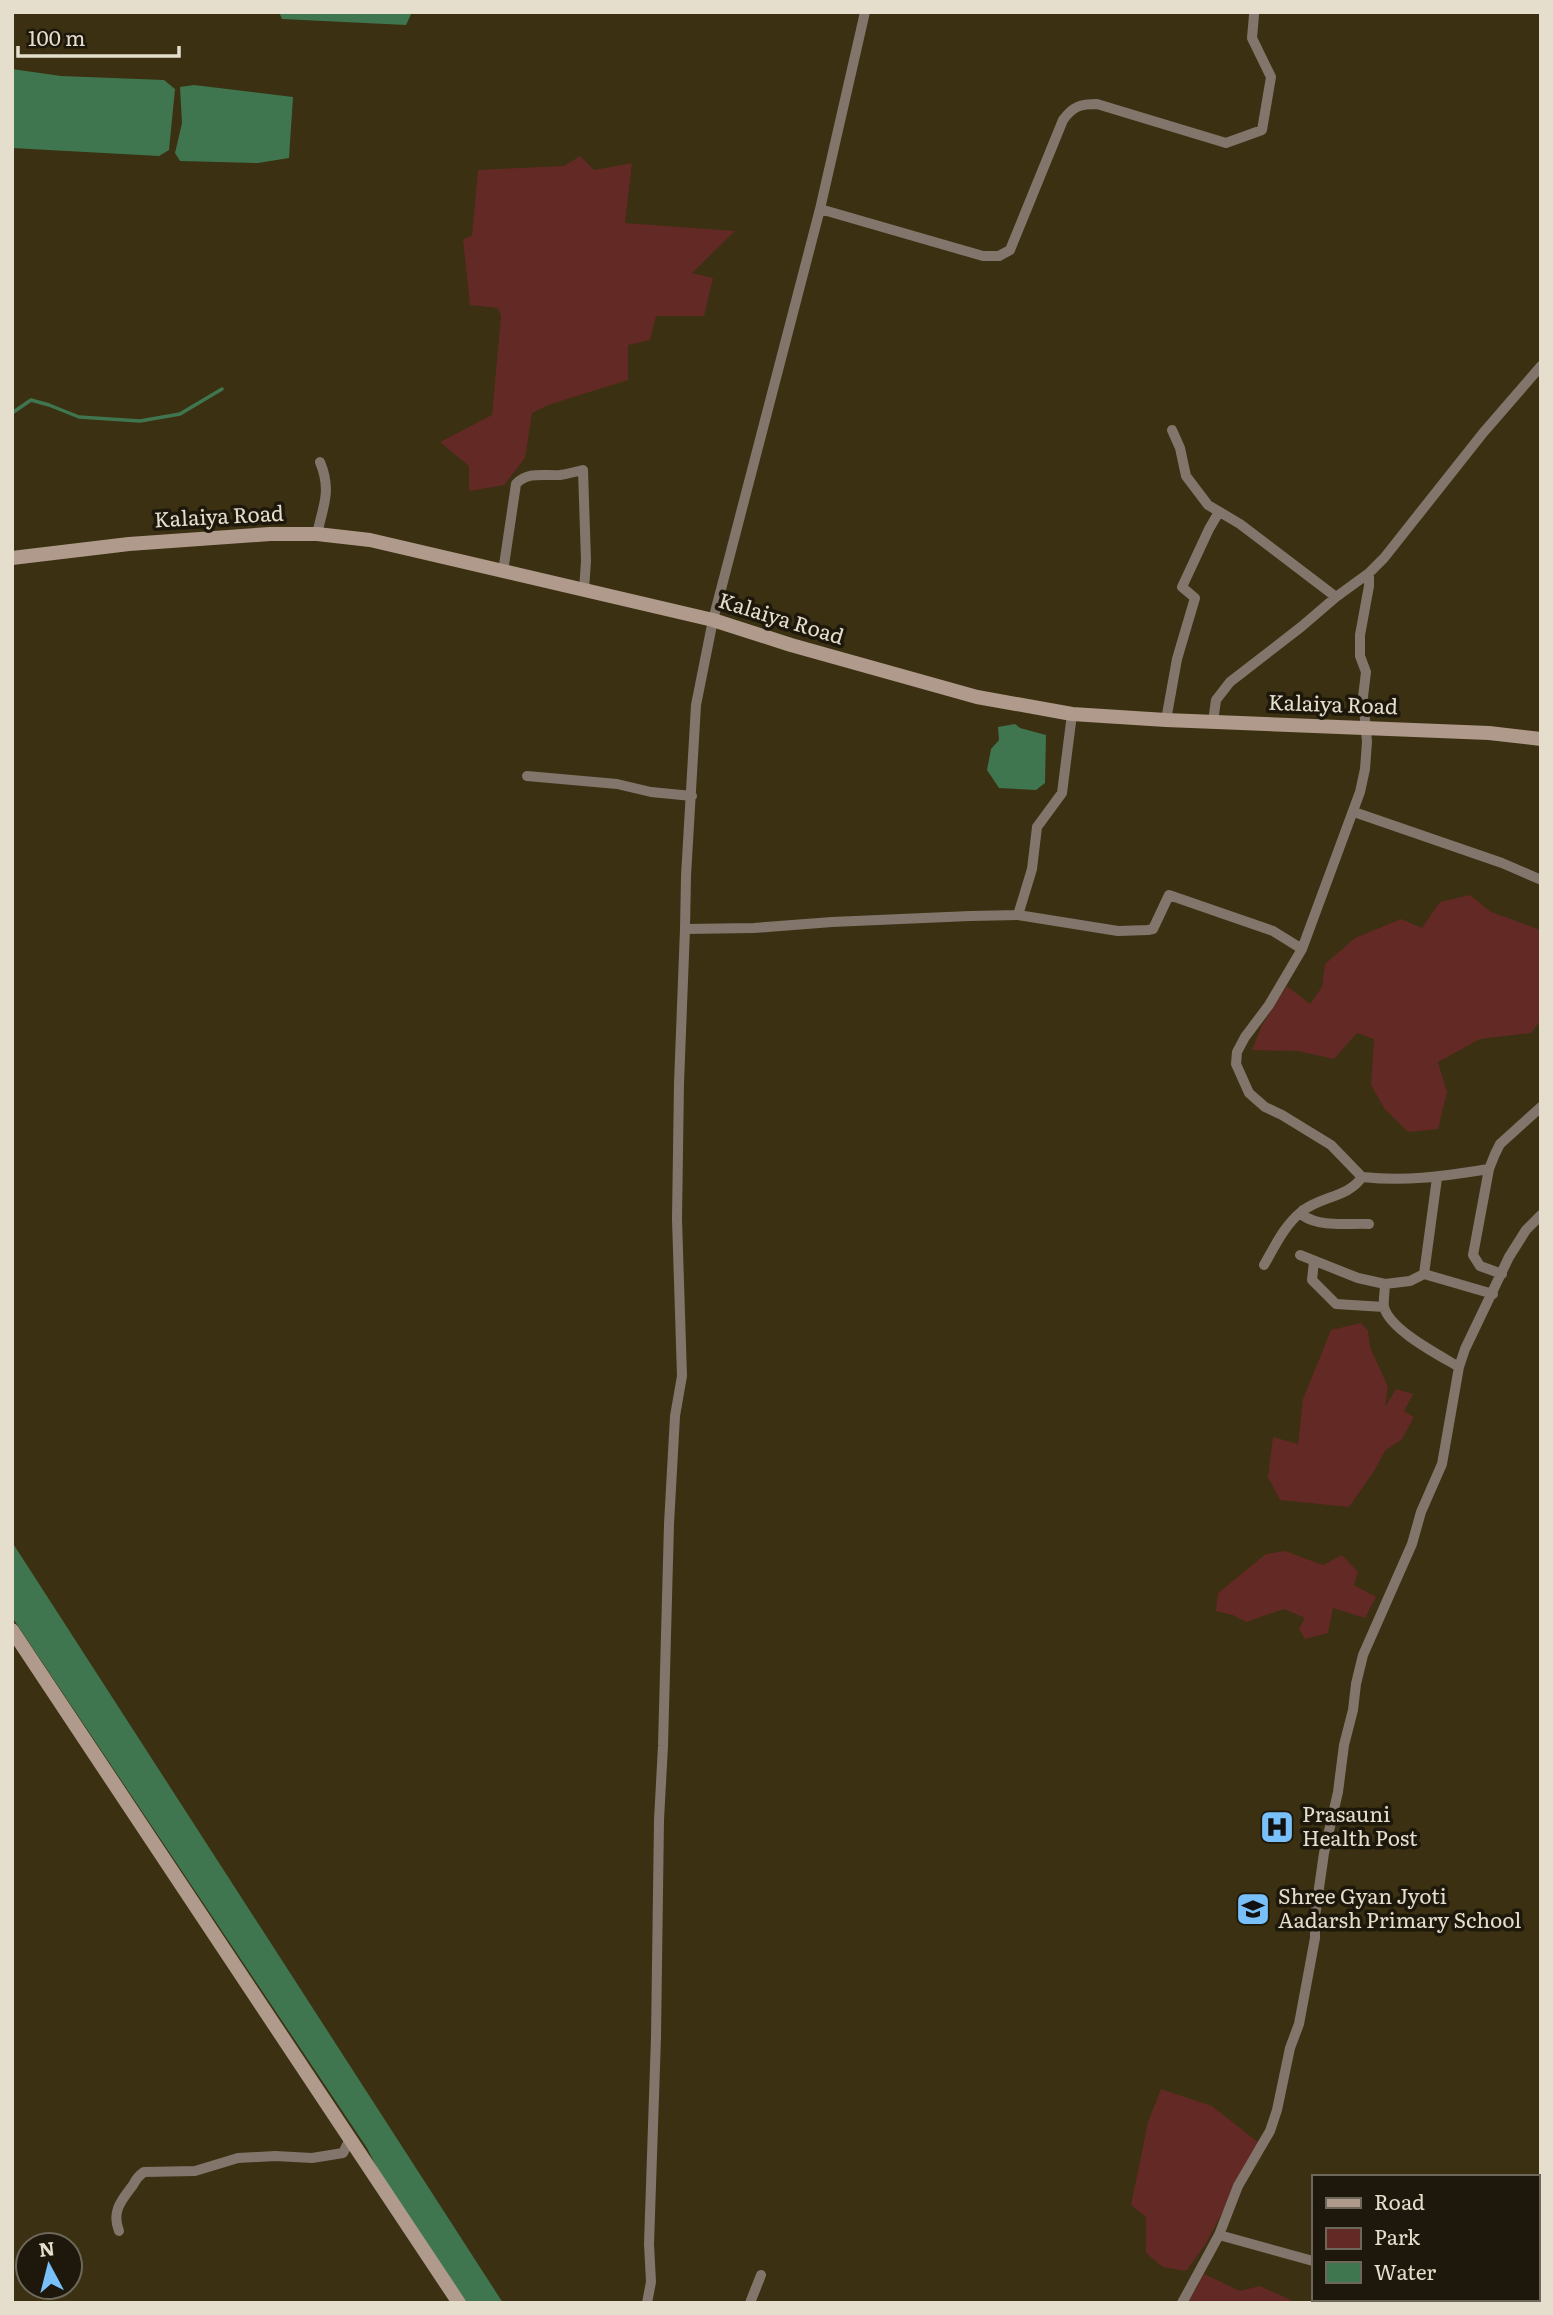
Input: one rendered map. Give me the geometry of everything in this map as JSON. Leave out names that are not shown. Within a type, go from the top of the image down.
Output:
[{"type":"main road","name":"Kalaiya Road","points":[[12,558],[129,544],[270,534],[317,534],[370,540],[713,620],[977,697],[1072,714],[1489,733],[1541,739]]},
{"type":"main road","points":[[12,1630],[459,2303]]},
{"type":"street","points":[[647,2303],[651,2282],[649,2244],[668,1524],[675,1416],[682,1376],[677,1219],[679,1083],[686,876],[696,705],[713,620],[820,209],[865,12]]},
{"type":"street","points":[[820,209],[983,256],[999,256],[1010,250],[1063,120],[1071,109],[1082,104],[1097,104],[1227,143],[1262,130],[1271,77],[1252,38],[1254,15]]},
{"type":"street","points":[[1213,722],[1216,699],[1230,682],[1369,573],[1384,558],[1483,433],[1541,366]]},
{"type":"street","points":[[1172,430],[1180,448],[1186,476],[1208,505],[1240,524],[1336,597]]},
{"type":"street","points":[[317,534],[326,502],[324,472],[320,463]]},
{"type":"street","points":[[503,572],[516,484],[522,478],[530,476],[560,475],[583,470],[586,561],[584,590]]},
{"type":"street","points":[[1167,720],[1177,659],[1195,598],[1182,587],[1219,512]]},
{"type":"street","points":[[1369,573],[1360,635],[1360,656],[1366,671],[1363,696],[1366,727],[1365,769],[1354,812],[1302,948],[1269,1005],[1245,1037],[1237,1052],[1236,1064],[1249,1093],[1265,1107],[1331,1144],[1362,1177],[1398,1181],[1437,1178],[1489,1169]]},
{"type":"street","points":[[1017,915],[1032,869],[1037,827],[1062,793],[1072,714]]},
{"type":"street","points":[[527,776],[617,784],[650,792],[692,796]]},
{"type":"street","points":[[1354,812],[1502,863],[1539,879]]},
{"type":"street","points":[[685,929],[1017,915],[1118,930],[1149,930],[1153,929],[1168,895],[1273,931],[1302,948]]},
{"type":"street","points":[[1502,1274],[1480,1266],[1473,1255],[1489,1169],[1500,1144],[1541,1107]]},
{"type":"street","points":[[1264,1265],[1286,1226],[1303,1210],[1325,1198],[1348,1191],[1362,1177]]},
{"type":"street","points":[[1424,1274],[1437,1178]]},
{"type":"street","points":[[1303,1210],[1303,1215],[1311,1221],[1369,1224]]},
{"type":"street","points":[[1182,2303],[1219,2235],[1238,2186],[1270,2131],[1277,2110],[1290,2048],[1299,2024],[1315,1938],[1315,1916],[1324,1853],[1363,1655],[1412,1544],[1421,1512],[1441,1464],[1459,1367],[1465,1349],[1509,1257],[1526,1230],[1541,1215]]},
{"type":"street","points":[[1300,1255],[1358,1278],[1385,1284],[1410,1281],[1424,1274],[1493,1294]]},
{"type":"street","points":[[1314,1261],[1312,1280],[1336,1304],[1384,1307]]},
{"type":"street","points":[[1385,1284],[1384,1307],[1392,1320],[1414,1341],[1459,1367]]},
{"type":"street","points":[[119,2231],[115,2221],[121,2199],[144,2172],[195,2171],[238,2158],[326,2157],[343,2153],[350,2139]]},
{"type":"street","points":[[1219,2235],[1312,2261]]},
{"type":"street","points":[[750,2303],[761,2275]]},
{"type":"green space","points":[[580,156],[594,170],[632,163],[625,223],[735,231],[692,273],[713,278],[704,316],[656,316],[650,340],[628,345],[628,380],[548,405],[532,413],[525,458],[504,485],[469,491],[469,466],[440,442],[492,415],[501,316],[498,308],[470,305],[463,239],[472,236],[478,170],[564,166]]},
{"type":"green space","points":[[1470,895],[1491,912],[1541,930],[1541,1020],[1531,1033],[1480,1039],[1438,1062],[1447,1092],[1438,1129],[1408,1132],[1384,1108],[1371,1085],[1374,1039],[1357,1033],[1334,1059],[1298,1051],[1252,1050],[1262,1025],[1287,986],[1310,1004],[1322,987],[1325,964],[1355,938],[1401,919],[1422,928],[1440,902]]},
{"type":"green space","points":[[1361,1323],[1368,1331],[1370,1347],[1388,1387],[1385,1407],[1396,1389],[1413,1394],[1404,1411],[1414,1417],[1402,1439],[1385,1451],[1349,1507],[1280,1500],[1268,1477],[1273,1437],[1298,1444],[1303,1399],[1331,1330]]},
{"type":"green space","points":[[1285,1551],[1323,1565],[1342,1555],[1358,1572],[1354,1585],[1376,1597],[1365,1618],[1333,1608],[1328,1633],[1305,1639],[1299,1629],[1305,1618],[1284,1609],[1246,1622],[1216,1611],[1218,1593],[1266,1554]]},
{"type":"green space","points":[[1161,2089],[1212,2106],[1259,2143],[1205,2245],[1186,2271],[1163,2267],[1146,2253],[1146,2217],[1131,2205],[1148,2122]]},
{"type":"green space","points":[[1204,2274],[1240,2291],[1260,2286],[1297,2303],[1188,2303]]},
{"type":"water","points":[[279,12],[412,12],[406,25],[282,19]]},
{"type":"water","points":[[12,69],[61,76],[164,80],[175,89],[169,150],[159,156],[12,148]]},
{"type":"water","points":[[194,85],[293,97],[289,158],[258,163],[180,161],[175,153],[182,123],[180,87]]},
{"type":"water","points":[[1015,724],[1046,735],[1045,783],[1036,790],[999,788],[987,770],[991,749],[999,740],[998,727]]},
{"type":"water","points":[[12,1542],[503,2303],[464,2303],[386,2186],[367,2148],[12,1617]]},
{"type":"waterway","points":[[12,413],[31,400],[79,417],[140,421],[180,414],[222,389]]},
{"type":"place","name":"Prasauni Health Post","points":[[1277,1827]]},
{"type":"place","name":"Shree Gyan Jyoti Aadarsh Primary School","points":[[1253,1909]]}]
